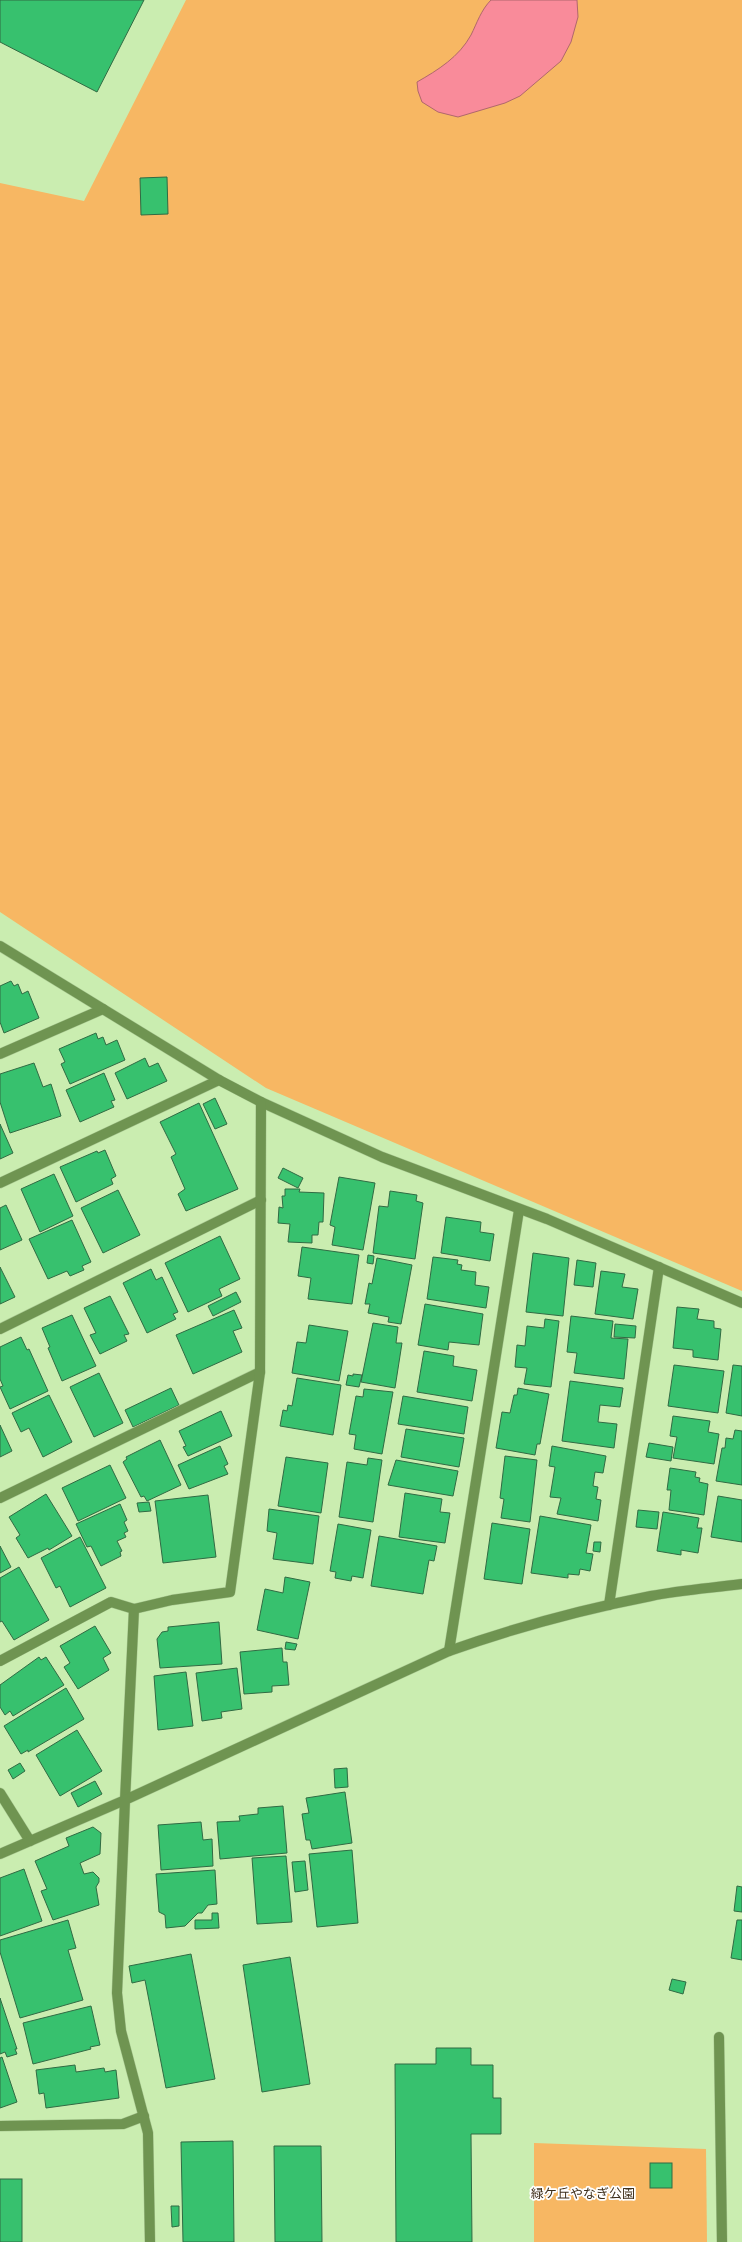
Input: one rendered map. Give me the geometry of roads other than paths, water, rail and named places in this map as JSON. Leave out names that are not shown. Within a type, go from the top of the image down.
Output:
[{"type":"street","points":[[0,946],[218,1080],[261,1102],[382,1157],[519,1210],[547,1219],[742,1303]]},
{"type":"street","points":[[0,1054],[103,1009]]},
{"type":"street","points":[[0,1183],[218,1080]]},
{"type":"street","points":[[0,1660],[111,1602],[134,1609],[172,1600],[230,1592],[260,1372],[261,1102]]},
{"type":"street","points":[[0,1329],[261,1200]]},
{"type":"street","points":[[449,1651],[519,1210]]},
{"type":"street","points":[[609,1605],[659,1267]]},
{"type":"street","points":[[0,1498],[260,1372]]},
{"type":"street","points":[[0,1854],[125,1800],[449,1651],[483,1639],[609,1605],[653,1596],[742,1584]]},
{"type":"street","points":[[134,1609],[117,1993],[121,2031],[128,2065],[148,2134],[150,2242]]},
{"type":"street","points":[[0,1794],[30,1840]]},
{"type":"street","points":[[719,2037],[722,2242]]},
{"type":"street","points":[[0,2126],[123,2124],[144,2116]]},
{"type":"park label","name":"緑ケ丘やなぎ公園","points":[[583,2193]]}]
